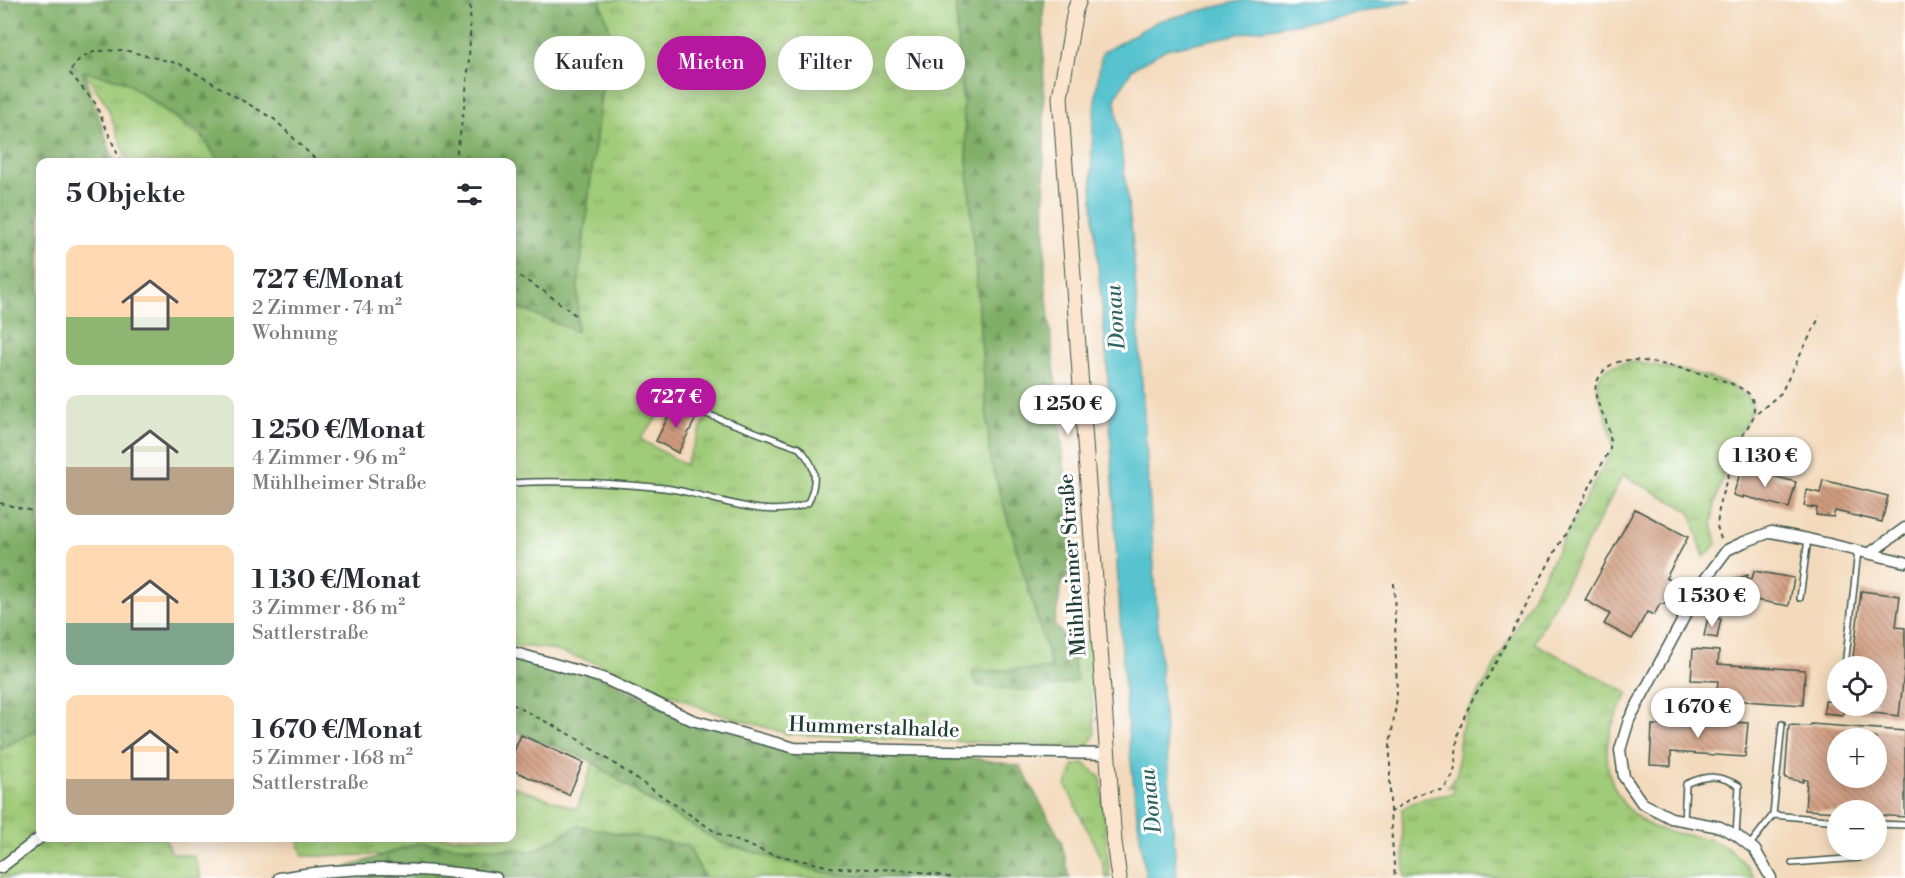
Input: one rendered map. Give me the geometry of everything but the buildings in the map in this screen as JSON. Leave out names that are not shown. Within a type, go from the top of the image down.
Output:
[{"type":"main road","name":"Mühlheimer Straße","points":[[1079,0],[1075,10],[1060,97],[1107,754],[1119,878]]},
{"type":"street","points":[[1870,553],[1905,528]]},
{"type":"street","points":[[1771,878],[1755,850],[1736,835],[1720,827],[1671,818],[1642,803],[1624,777],[1620,750],[1629,720],[1702,582],[1727,550],[1772,532],[1905,562]]},
{"type":"street","name":"Hummerstalhalde","points":[[516,653],[603,678],[692,720],[795,748],[1107,754]]},
{"type":"street","points":[[0,868],[36,841]]},
{"type":"street","points":[[279,878],[339,870],[449,871],[496,878]]},
{"type":"lane","points":[[516,483],[553,480],[667,489],[738,506],[782,510],[796,509],[808,503],[814,491],[815,474],[811,460],[799,448],[701,412]]},
{"type":"lane","points":[[1800,598],[1808,539]]},
{"type":"lane","points":[[1846,656],[1858,551]]},
{"type":"lane","points":[[1749,846],[1773,815],[1782,724]]},
{"type":"lane","points":[[1684,820],[1686,784],[1704,776],[1726,778],[1739,786],[1736,835]]},
{"type":"lane","points":[[1773,815],[1827,820]]},
{"type":"lane","points":[[1887,824],[1905,825]]},
{"type":"lane","points":[[1792,863],[1832,860]]},
{"type":"path","points":[[456,158],[468,66],[470,0]]},
{"type":"path","points":[[119,158],[95,104],[69,72],[81,57],[97,51],[124,50],[180,64],[274,118],[314,158]]},
{"type":"path","points":[[516,274],[545,292],[578,317]]},
{"type":"path","points":[[1727,550],[1717,526],[1720,501],[1739,442],[1754,416],[1781,393],[1820,316]]},
{"type":"path","points":[[1390,813],[1409,798],[1420,793],[1443,790],[1454,774],[1458,734],[1474,696],[1488,677],[1610,449],[1609,430],[1594,396],[1595,386],[1604,370],[1619,362],[1631,360],[1728,381],[1741,387],[1750,396],[1754,416]]},
{"type":"path","points":[[0,503],[36,512]]},
{"type":"path","points":[[1394,583],[1396,698],[1390,745],[1390,813],[1395,878]]},
{"type":"path","points":[[516,706],[573,736],[717,833],[768,853],[835,868],[909,870],[953,878]]},
{"type":"green space","points":[[0,0],[600,0],[609,28],[608,36],[534,36],[534,90],[602,90],[578,286],[577,332],[522,309],[516,310],[516,158],[216,158],[202,135],[124,81],[83,71],[113,158],[36,158],[36,731],[0,749]]},
{"type":"green space","points":[[600,0],[955,0],[958,36],[885,36],[885,90],[962,90],[990,459],[1052,669],[972,672],[1077,680],[1069,642],[1093,642],[1092,693],[1095,734],[1087,747],[788,734],[707,710],[600,664],[545,648],[516,646],[516,310],[521,309],[577,331],[578,286],[602,90],[645,90],[645,36],[608,36],[609,28]],"holes":[[[673,398],[709,411],[685,465],[640,439]]]},
{"type":"green space","points":[[955,0],[1045,0],[1043,11],[1045,280],[1075,570],[1062,582],[1054,625],[1069,642],[1077,681],[1033,691],[976,686],[972,671],[1052,669],[990,459],[962,90],[965,90],[965,36],[958,36]]},
{"type":"green space","points":[[83,71],[124,81],[205,140],[216,158],[127,158],[106,103]]},
{"type":"green space","points":[[1634,362],[1702,375],[1737,389],[1748,398],[1753,409],[1730,451],[1715,504],[1712,523],[1717,543],[1704,557],[1690,511],[1623,475],[1534,643],[1628,693],[1612,726],[1607,756],[1613,784],[1629,809],[1657,829],[1700,837],[1727,848],[1742,861],[1755,878],[1405,878],[1402,809],[1420,800],[1453,794],[1454,786],[1448,787],[1457,775],[1460,733],[1465,719],[1612,450],[1608,422],[1599,394],[1598,382],[1602,372],[1614,365]]},
{"type":"green space","points":[[516,653],[603,678],[692,720],[795,748],[924,750],[1020,766],[1061,841],[1070,878],[880,878],[826,873],[722,843],[649,801],[593,762],[516,732]]},
{"type":"green space","points":[[36,731],[36,839],[0,865],[0,749]]},
{"type":"green space","points":[[593,762],[649,801],[722,843],[826,873],[880,878],[705,878],[688,846],[579,826],[534,851],[419,843],[382,855],[303,856],[299,842],[516,842],[516,787],[577,809]]},
{"type":"green space","points":[[1084,763],[1101,778],[1110,878],[1106,878],[1102,861],[1066,786],[1073,766]]},
{"type":"green space","points":[[578,826],[688,846],[705,878],[279,878],[339,870],[419,843],[534,851]]},
{"type":"green space","points":[[43,842],[60,842],[63,846],[69,842],[166,842],[172,853],[194,856],[201,878],[0,878]]},
{"type":"water","name":"Donau","points":[[1244,0],[1413,0],[1374,10],[1166,49],[1132,69],[1115,99],[1132,234],[1177,878],[1146,878],[1130,754],[1125,692],[1107,358],[1094,225],[1092,166],[1096,90],[1102,53],[1158,21]]}]
